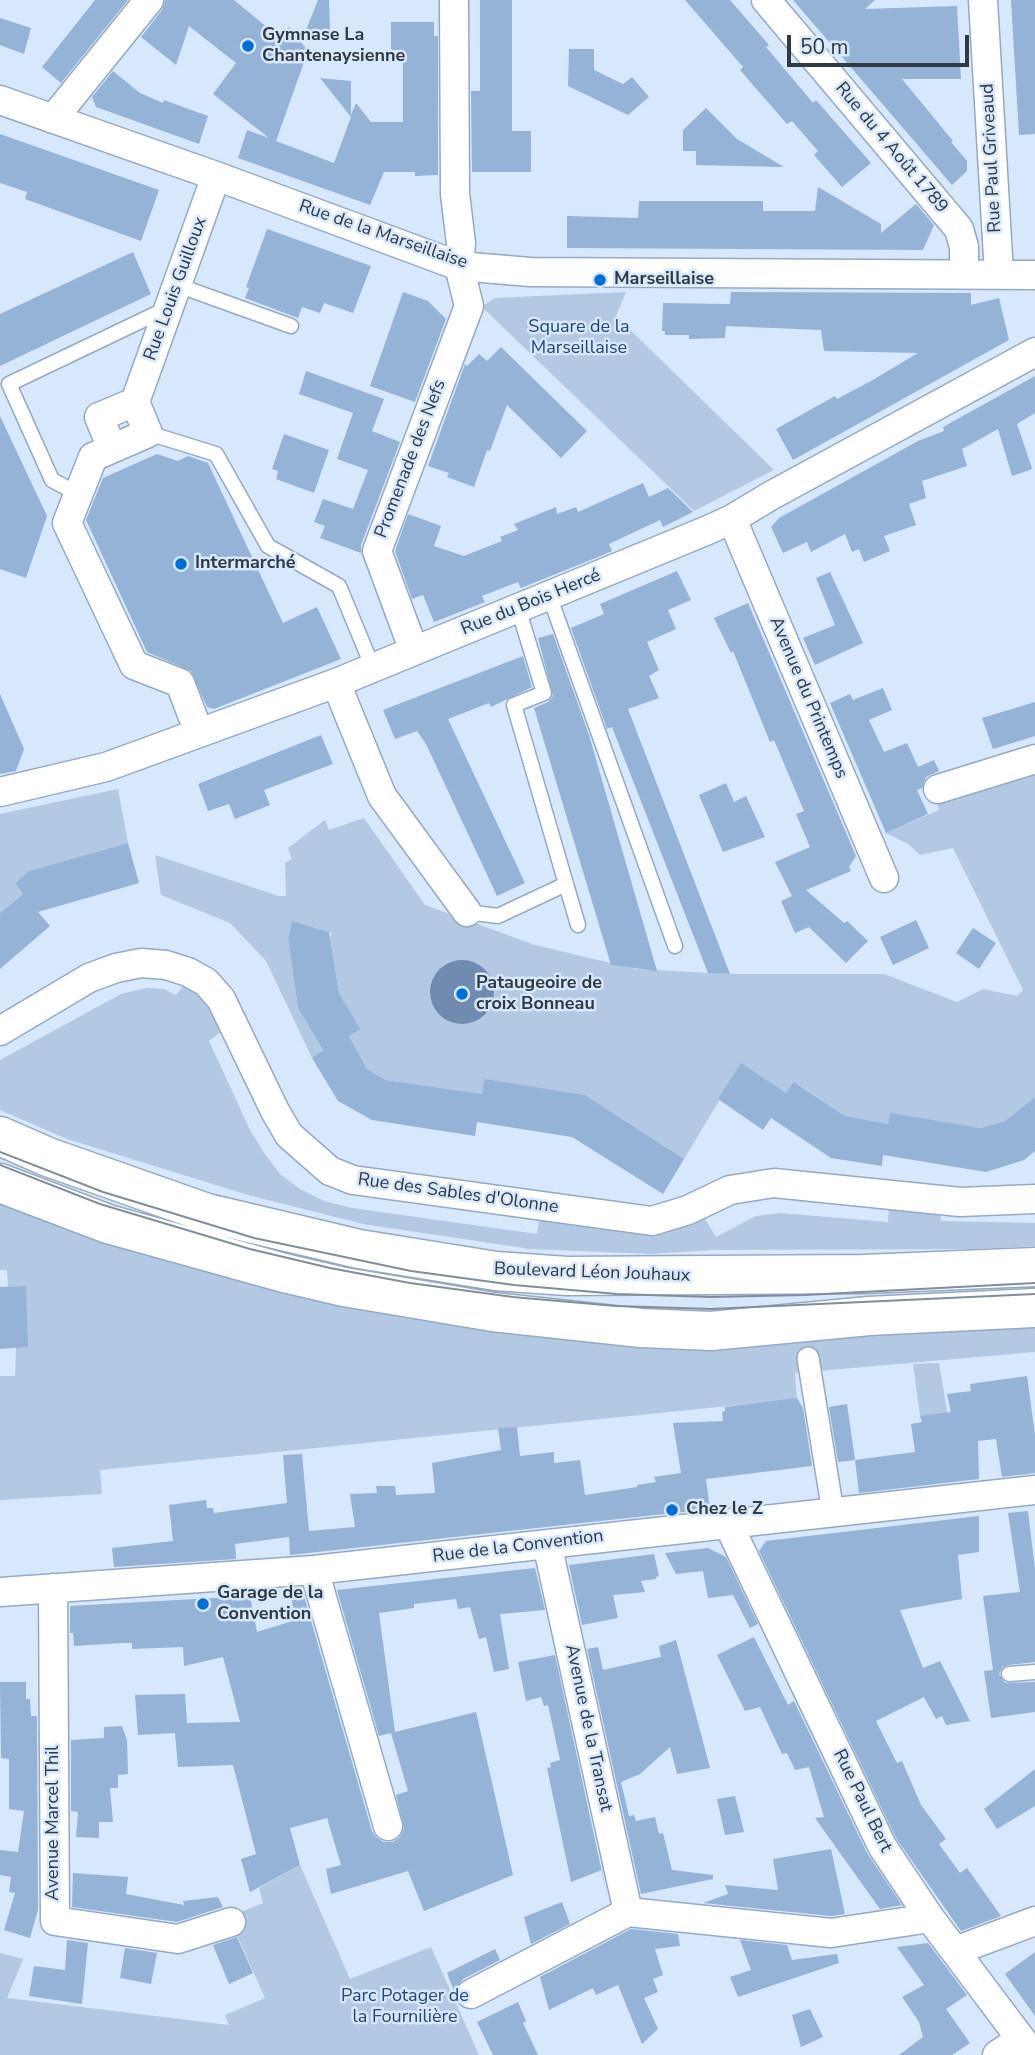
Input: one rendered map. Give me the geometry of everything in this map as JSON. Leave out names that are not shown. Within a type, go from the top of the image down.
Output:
[{"type":"main road","name":"Boulevard Léon Jouhaux","points":[[0,1136],[48,1157],[207,1213],[359,1249],[496,1271],[567,1276],[864,1274],[1035,1267]]},
{"type":"main road","points":[[0,1183],[108,1224],[272,1270],[344,1287],[505,1313],[641,1328],[711,1331],[869,1316],[1035,1308]]},
{"type":"street","points":[[53,119],[149,0]]},
{"type":"street","name":"Promenade des Nefs","points":[[414,651],[377,551],[469,306],[459,266],[461,243],[455,194],[454,0]]},
{"type":"street","name":"Rue du 4 Août 1789","points":[[766,0],[959,229],[964,247],[964,274]]},
{"type":"street","name":"Rue Paul Griveaud","points":[[983,0],[999,274]]},
{"type":"street","name":"Rue de la Marseillaise","points":[[0,100],[459,266],[530,272],[1035,275]]},
{"type":"street","name":"Rue Louis Guilloux","points":[[135,402],[216,176]]},
{"type":"street","name":"Rue du Bois Hercé","points":[[0,792],[106,767],[336,683],[732,519],[1035,352]]},
{"type":"street","points":[[112,448],[100,417],[135,402],[148,433],[93,457],[67,523],[134,665],[180,682],[199,733]]},
{"type":"street","name":"Avenue du Printemps","points":[[732,519],[884,878]]},
{"type":"street","points":[[336,683],[382,796],[467,912]]},
{"type":"street","points":[[939,789],[1035,759]]},
{"type":"street","name":"Rue des Sables d'Olonne","points":[[0,1031],[89,978],[116,968],[141,963],[166,965],[188,972],[206,982],[221,999],[289,1135],[330,1171],[353,1180],[652,1221],[688,1210],[730,1190],[774,1183],[960,1202],[1035,1199]]},
{"type":"street","points":[[808,1357],[833,1512]]},
{"type":"street","name":"Rue de la Convention","points":[[0,1592],[314,1570],[1035,1490]]},
{"type":"street","name":"Rue Paul Bert","points":[[731,1523],[732,1532],[882,1846],[930,1917],[1026,2047]]},
{"type":"street","name":"Avenue de la Transat","points":[[550,1544],[550,1558],[628,1912]]},
{"type":"street","points":[[314,1570],[388,1826]]},
{"type":"street","name":"Avenue Marcel Thil","points":[[52,1588],[55,1921],[178,1939],[231,1922]]},
{"type":"street","points":[[471,1994],[628,1912],[831,1933],[930,1917]]},
{"type":"street","points":[[955,1951],[1035,1921]]},
{"type":"street","points":[[997,2055],[1026,2047]]},
{"type":"lane","points":[[78,494],[52,480],[9,384],[173,296],[292,326]]},
{"type":"lane","points":[[148,433],[216,454],[268,546],[339,586],[373,668]]},
{"type":"lane","points":[[550,595],[674,946]]},
{"type":"lane","points":[[518,608],[544,693],[514,705],[578,925]]},
{"type":"lane","points":[[467,912],[498,916],[566,884]]},
{"type":"lane","points":[[1009,1674],[1035,1672]]},
{"type":"green space","name":"Square de la Marseillaise","points":[[626,292],[616,316],[774,470],[694,511],[482,307],[494,298]]},
{"type":"green space","points":[[1035,767],[1035,1097],[1005,1121],[981,1128],[890,1114],[888,1124],[845,1116],[795,1082],[786,1093],[741,1064],[684,1159],[585,1095],[484,1080],[482,1094],[386,1080],[367,1069],[349,1036],[359,1029],[339,993],[330,938],[332,933],[292,921],[288,939],[298,1008],[323,1050],[312,1058],[266,961],[230,923],[161,895],[155,855],[286,896],[285,863],[292,859],[288,848],[325,820],[329,830],[364,818],[425,905],[535,945],[636,969],[730,974],[884,974],[957,1002],[983,989],[1017,996],[1023,990],[953,848],[920,855],[908,844],[886,833],[939,810],[936,797]]},
{"type":"green space","points":[[118,789],[128,843],[29,871],[15,883],[23,894],[0,913],[0,814]]},
{"type":"green space","points":[[186,982],[195,987],[229,1026],[209,1041],[250,1130],[264,1153],[281,1175],[300,1189],[324,1201],[352,1208],[537,1234],[539,1220],[646,1233],[674,1230],[705,1219],[716,1237],[756,1216],[780,1213],[888,1222],[889,1206],[940,1210],[941,1221],[1035,1223],[1035,1246],[972,1249],[714,1250],[650,1254],[530,1249],[363,1224],[248,1195],[67,1139],[0,1110],[0,1060],[121,994],[146,988],[164,989],[176,995]]},
{"type":"green space","points":[[0,1199],[193,1266],[868,1332],[1035,1325],[1035,1352],[795,1373],[797,1399],[100,1470],[102,1494],[0,1500],[0,1376],[15,1376],[16,1348],[26,1286],[8,1287],[7,1270],[0,1270]]},
{"type":"green space","points":[[939,1363],[950,1429],[920,1416],[913,1364]]},
{"type":"green space","name":"Parc Potager de la Fournilière","points":[[300,1865],[350,1979],[431,1947],[479,2055],[0,2055],[0,1953],[23,1959],[7,1998],[229,2025],[225,2015],[265,1998],[229,1917],[263,1903],[259,1888]]},
{"type":"shaded area","name":"Pataugeoire de croix Bonneau","points":[[462,960],[474,962],[485,969],[492,980],[492,1004],[485,1015],[474,1022],[462,1024],[450,1022],[439,1015],[432,1004],[430,992],[432,980],[439,969],[450,962]]},
{"type":"building","points":[[95,0],[128,0],[61,83],[42,67]]},
{"type":"building","points":[[165,0],[234,0],[280,38],[289,27],[308,51],[276,141],[334,163],[351,117],[320,78],[351,81],[351,115],[356,103],[371,122],[403,122],[403,50],[391,50],[391,22],[434,22],[434,36],[438,36],[438,175],[415,176],[415,172],[384,172],[370,205],[238,158],[247,130],[269,138],[213,94],[236,63],[189,26],[176,65],[141,37],[162,10]]},
{"type":"building","points":[[318,0],[329,0],[330,30],[306,30]]},
{"type":"building","points":[[480,0],[512,0],[512,131],[531,131],[531,172],[472,172],[471,91],[480,91]]},
{"type":"building","points":[[685,0],[730,0],[769,45],[766,47],[813,103],[816,100],[871,163],[842,187],[814,155],[818,151],[792,121],[787,124],[740,70],[743,67]]},
{"type":"building","points":[[793,0],[875,0],[865,9],[957,6],[961,79],[902,79],[953,141],[951,142],[967,161],[967,171],[952,185]]},
{"type":"building","points":[[1011,0],[1035,0],[1035,134],[1019,135]]},
{"type":"building","points":[[0,18],[31,28],[24,54],[0,45]]},
{"type":"building","points":[[569,49],[594,49],[594,70],[623,84],[632,77],[649,97],[628,115],[568,86]]},
{"type":"building","points":[[113,71],[140,93],[163,103],[164,100],[208,116],[199,144],[96,107],[92,97]]},
{"type":"building","points":[[706,108],[737,139],[784,167],[696,165],[696,151],[683,151],[683,130]]},
{"type":"building","points":[[0,134],[159,190],[141,241],[25,199],[27,192],[0,183]]},
{"type":"building","points":[[818,187],[881,224],[881,233],[916,204],[934,225],[923,250],[567,248],[567,216],[638,218],[639,201],[763,201],[763,211],[815,211]]},
{"type":"building","points":[[267,229],[371,266],[353,313],[324,303],[320,313],[302,307],[298,318],[245,298],[249,288],[246,287]]},
{"type":"building","points":[[133,252],[151,294],[0,366],[0,314]]},
{"type":"building","points":[[403,292],[428,301],[446,319],[415,402],[370,386]]},
{"type":"building","points":[[731,292],[971,293],[971,305],[999,298],[1009,340],[793,460],[776,429],[835,396],[837,399],[871,381],[918,353],[824,351],[821,330],[726,326],[725,338],[689,339],[689,335],[665,335],[665,331],[662,331],[663,303],[730,304]]},
{"type":"building","points":[[501,347],[587,431],[561,458],[507,405],[474,487],[447,477],[449,473],[428,466],[465,364],[467,366],[479,354],[487,361]]},
{"type":"building","points":[[306,371],[384,399],[372,431],[400,442],[361,545],[361,553],[320,538],[325,526],[314,522],[323,499],[353,509],[368,470],[337,459],[353,413],[299,394]]},
{"type":"building","points":[[1035,376],[1035,413],[1017,424],[1032,468],[1030,470],[1012,476],[998,429],[962,449],[967,466],[922,481],[926,498],[909,504],[916,525],[884,536],[890,551],[864,562],[859,549],[852,552],[845,534],[811,552],[807,542],[783,553],[771,527],[779,518],[918,441],[944,431],[943,427]]},
{"type":"building","points":[[0,416],[47,516],[26,578],[0,569]]},
{"type":"building","points":[[284,434],[329,450],[314,493],[276,479],[278,471],[272,469]]},
{"type":"building","name":"Intermarché","points":[[157,454],[178,461],[188,456],[208,463],[283,623],[317,607],[341,659],[214,709],[207,707],[191,671],[147,652],[86,520],[103,478]]},
{"type":"building","points":[[643,483],[649,497],[668,488],[693,512],[663,527],[660,520],[609,544],[612,551],[521,588],[518,582],[482,596],[485,602],[434,622],[423,595],[412,599],[395,551],[408,514],[441,526],[434,546],[464,556],[502,541],[500,537],[518,530],[514,524],[556,507],[557,514],[576,507],[578,512]]},
{"type":"building","points":[[677,571],[691,600],[668,610],[676,629],[647,642],[659,670],[649,676],[659,698],[628,709],[730,974],[708,973],[612,727],[607,729],[571,628],[604,614],[600,604]]},
{"type":"building","points":[[830,572],[863,643],[815,665],[803,638],[835,625],[816,578]]},
{"type":"building","points":[[748,603],[856,856],[849,867],[851,871],[806,890],[844,923],[847,921],[868,941],[846,963],[809,927],[795,933],[781,901],[792,896],[775,862],[810,847],[796,814],[804,811],[774,740],[770,742],[733,651],[731,653],[714,618]]},
{"type":"building","points":[[553,634],[589,735],[657,971],[611,965],[534,708],[548,702],[553,696],[538,638]]},
{"type":"building","points":[[523,656],[532,687],[491,707],[489,703],[448,719],[525,883],[497,896],[426,744],[417,731],[395,739],[383,710]]},
{"type":"building","points":[[883,688],[892,710],[869,720],[884,752],[907,743],[918,767],[934,760],[939,771],[926,777],[922,788],[917,790],[928,814],[886,833],[830,703],[850,694],[853,700]]},
{"type":"building","points":[[0,694],[24,749],[16,771],[0,774]]},
{"type":"building","points":[[1035,702],[1035,736],[993,749],[982,718]]},
{"type":"building","points":[[321,735],[333,764],[264,790],[270,805],[235,819],[229,804],[208,811],[198,784]]},
{"type":"building","points":[[726,783],[734,802],[746,796],[765,837],[723,852],[699,795]]},
{"type":"building","points":[[128,843],[139,883],[38,912],[50,926],[0,969],[0,913],[23,894],[15,883],[29,871]]},
{"type":"building","points":[[916,920],[929,948],[893,965],[880,937]]},
{"type":"building","points":[[292,921],[329,932],[339,993],[360,1029],[349,1036],[367,1069],[386,1080],[482,1094],[484,1079],[585,1095],[684,1159],[663,1194],[572,1137],[477,1122],[475,1136],[372,1120],[338,1101],[312,1058],[323,1050],[298,1008],[288,939]]},
{"type":"building","points":[[973,928],[996,943],[979,969],[956,953]]},
{"type":"building","points":[[741,1063],[786,1093],[794,1082],[845,1116],[888,1124],[890,1113],[981,1128],[1005,1121],[1035,1097],[1035,1151],[1024,1160],[986,1172],[883,1155],[882,1166],[831,1158],[771,1118],[763,1130],[718,1099]]},
{"type":"building","points":[[26,1286],[28,1347],[0,1349],[0,1287]]},
{"type":"building","points":[[1027,1376],[1035,1435],[1035,1473],[1002,1477],[996,1439],[978,1441],[979,1479],[859,1493],[855,1460],[915,1452],[911,1424],[922,1422],[920,1416],[951,1412],[947,1394],[971,1391],[970,1384]]},
{"type":"building","points":[[797,1398],[803,1408],[812,1466],[706,1479],[710,1509],[290,1555],[289,1537],[235,1544],[236,1559],[114,1567],[112,1548],[173,1541],[169,1505],[206,1500],[207,1508],[213,1508],[214,1513],[287,1503],[283,1455],[302,1454],[309,1531],[355,1527],[350,1494],[377,1493],[376,1486],[395,1486],[396,1495],[435,1493],[432,1463],[501,1450],[498,1428],[517,1427],[520,1456],[554,1452],[554,1463],[580,1460],[585,1495],[637,1487],[656,1482],[654,1477],[681,1473],[673,1423],[723,1421],[722,1412],[725,1407]]},
{"type":"building","points":[[847,1404],[855,1460],[838,1462],[829,1407]]},
{"type":"building","points":[[1028,1511],[1035,1569],[1035,1662],[1008,1665],[1003,1667],[999,1674],[1005,1683],[1035,1682],[1035,1712],[991,1718],[984,1671],[993,1670],[983,1596],[1020,1592],[1008,1513]]},
{"type":"building","points":[[979,1516],[979,1552],[958,1555],[962,1599],[900,1610],[923,1668],[940,1661],[970,1721],[946,1725],[942,1716],[936,1719],[924,1697],[876,1721],[897,1763],[902,1761],[921,1805],[946,1839],[939,1844],[960,1873],[967,1868],[1001,1916],[961,1931],[896,1838],[759,1551],[766,1541]]},
{"type":"building","points":[[708,1548],[726,1557],[758,1624],[750,1628],[733,1595],[708,1598],[703,1571],[676,1574],[665,1553]]},
{"type":"building","points":[[654,1554],[659,1576],[641,1581],[645,1592],[613,1595],[618,1618],[582,1625],[569,1565]]},
{"type":"building","points":[[535,1568],[545,1610],[500,1614],[509,1669],[494,1672],[486,1637],[479,1639],[470,1607],[458,1609],[456,1599],[414,1604],[414,1608],[379,1613],[395,1732],[379,1736],[337,1590]]},
{"type":"building","points":[[290,1593],[303,1593],[372,1831],[376,1837],[383,1842],[393,1842],[400,1837],[404,1829],[396,1795],[408,1791],[391,1733],[476,1712],[513,1875],[424,1911],[408,1871],[331,1894],[326,1869],[341,1865],[327,1818],[290,1828],[300,1865],[250,1892],[241,1859],[256,1854],[233,1765],[178,1767],[175,1733],[138,1735],[135,1695],[185,1694],[187,1723],[240,1722],[223,1657],[184,1666],[183,1647],[132,1649],[132,1643],[74,1646],[73,1633],[70,1633],[70,1606],[250,1596],[257,1632],[296,1620]]},
{"type":"building","points":[[754,1637],[788,1705],[794,1701],[867,1853],[902,1905],[880,1909],[815,1818],[824,1817],[809,1767],[795,1770],[787,1753],[782,1754],[760,1707],[745,1711],[717,1655]]},
{"type":"building","points":[[676,1640],[710,1768],[677,1774],[670,1747],[640,1774],[621,1782],[629,1816],[634,1815],[636,1821],[655,1817],[659,1834],[663,1833],[672,1870],[713,1875],[713,1879],[641,1894],[587,1649],[598,1647],[603,1670],[661,1657],[659,1646]]},
{"type":"building","points":[[555,1655],[602,1870],[571,1882],[547,1768],[551,1767],[550,1763],[560,1760],[548,1705],[544,1706],[541,1697],[526,1701],[518,1662]]},
{"type":"building","points":[[0,1682],[26,1682],[26,1699],[30,1699],[31,1716],[37,1716],[38,1910],[30,1938],[4,1930],[15,1893],[9,1892],[11,1877],[0,1875],[0,1850],[18,1852],[24,1811],[9,1809],[9,1759],[1,1758]]},
{"type":"building","points":[[122,1726],[127,1740],[128,1774],[118,1775],[118,1788],[110,1788],[113,1822],[99,1822],[99,1838],[76,1837],[78,1812],[71,1811],[71,1740],[104,1738],[104,1727]]},
{"type":"building","points":[[1035,1769],[1035,1806],[997,1829],[984,1809]]},
{"type":"building","points":[[735,1796],[744,1832],[725,1835],[717,1799]]},
{"type":"building","points":[[831,1849],[845,1914],[831,1916],[703,1903],[728,1894],[725,1885],[778,1890],[773,1859]]},
{"type":"building","points":[[73,1873],[128,1877],[126,1894],[184,1905],[183,1901],[218,1897],[223,1907],[177,1922],[72,1907]]},
{"type":"building","points":[[562,1902],[570,1924],[531,1944],[524,1917]]},
{"type":"building","points":[[631,1929],[678,1934],[680,1946],[655,1949],[663,1975],[653,1979],[658,1992],[644,1998],[658,2029],[642,2044],[618,1985],[596,1995],[593,1988],[549,2010],[540,1977]]},
{"type":"building","points":[[237,1937],[253,1973],[229,1984],[213,1945]]},
{"type":"building","points":[[67,1940],[88,1943],[82,2004],[29,1996],[34,1966],[65,1970]]},
{"type":"building","points":[[740,1940],[787,1945],[792,1960],[837,1954],[839,1963],[738,1997],[730,1977],[751,1970]]},
{"type":"building","points":[[928,1943],[967,1995],[946,2009],[970,2043],[952,2055],[899,2055],[923,2037],[919,2022],[902,1997],[924,1985],[897,1947]]},
{"type":"building","points":[[125,1948],[157,1953],[151,1984],[120,1978]]},
{"type":"building","points":[[495,1949],[500,1960],[463,1979],[454,1991],[447,1973]]},
{"type":"building","points":[[1035,1952],[1035,2016],[1005,1974]]},
{"type":"building","points":[[518,2002],[526,2021],[523,2023],[538,2055],[493,2055],[477,2022]]},
{"type":"building","points":[[810,2009],[823,2037],[801,2047],[792,2015]]},
{"type":"tram line","points":[[0,1152],[103,1192],[254,1238],[411,1271],[514,1285],[617,1294],[711,1297],[1035,1283]]},
{"type":"tram line","points":[[0,1165],[100,1204],[250,1249],[410,1283],[513,1297],[616,1306],[711,1309],[1035,1294]]},
{"type":"place","name":"Gymnase La Chantenaysienne","points":[[248,46]]},
{"type":"place","name":"Marseillaise","points":[[600,280]]},
{"type":"place","name":"Intermarché","points":[[181,564]]},
{"type":"place","name":"Pataugeoire de croix Bonneau","points":[[462,994]]},
{"type":"place","name":"Chez le Z","points":[[672,1510]]},
{"type":"place","name":"Garage de la Convention","points":[[203,1604]]}]
